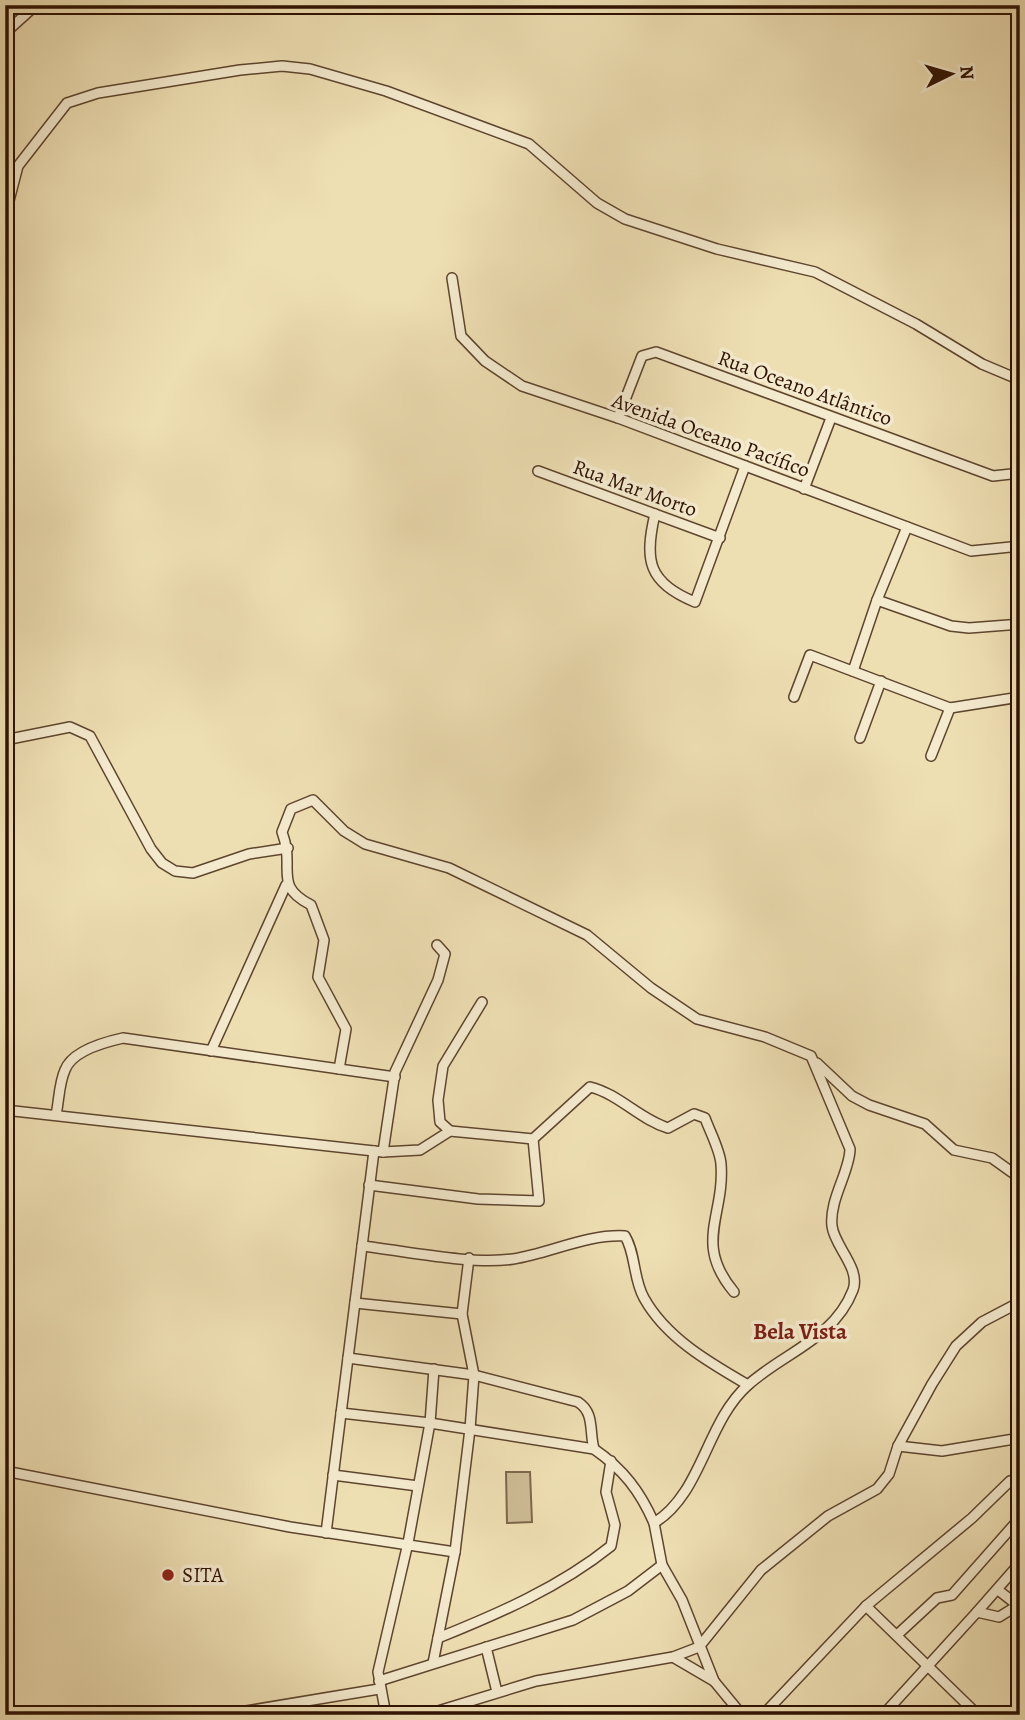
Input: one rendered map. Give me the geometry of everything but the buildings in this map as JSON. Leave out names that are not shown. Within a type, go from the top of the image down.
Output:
[{"type":"street","points":[[5,33],[36,5]]},
{"type":"street","points":[[5,216],[18,166],[67,103],[98,93],[240,70],[282,66],[310,69],[386,91],[529,144],[597,203],[625,219],[717,249],[815,272],[894,312],[982,364],[1020,380]]},
{"type":"street","name":"Avenida Oceano Pacífico","points":[[452,278],[461,337],[485,360],[522,386],[618,418],[971,551],[1020,546]]},
{"type":"street","name":"Rua Oceano Atlântico","points":[[618,418],[642,356],[656,352],[993,476],[1020,473]]},
{"type":"street","points":[[804,489],[831,418]]},
{"type":"street","points":[[656,514],[648,544],[656,575],[675,594],[695,602],[745,466]]},
{"type":"street","name":"Rua Mar Morto","points":[[538,471],[720,538]]},
{"type":"street","points":[[853,671],[877,600],[907,527]]},
{"type":"street","points":[[877,600],[951,626],[970,628],[1020,624]]},
{"type":"street","points":[[794,697],[810,655],[950,708],[1020,698]]},
{"type":"street","points":[[860,738],[881,681]]},
{"type":"street","points":[[931,756],[950,708]]},
{"type":"street","points":[[5,740],[70,727],[90,736],[151,849],[162,863],[175,871],[193,873],[249,854],[288,848]]},
{"type":"street","points":[[211,1051],[286,885],[288,848],[282,832],[291,809],[313,800],[344,831],[365,844],[449,868],[587,935],[651,988],[697,1019],[765,1037],[811,1056],[852,1096],[925,1125],[954,1150],[992,1158],[1020,1178]]},
{"type":"street","points":[[286,885],[293,896],[311,905],[324,940],[318,977],[346,1029],[339,1069]]},
{"type":"street","points":[[326,1533],[369,1185],[395,1077],[438,980],[445,954],[437,945]]},
{"type":"street","points":[[482,1002],[443,1066],[439,1100],[440,1122],[450,1131],[533,1139],[590,1087],[603,1090],[649,1122],[667,1128],[694,1114],[705,1118],[721,1161],[720,1195],[712,1220],[714,1258],[723,1278],[734,1292]]},
{"type":"street","points":[[56,1115],[65,1068],[82,1053],[107,1041],[123,1038],[395,1077]]},
{"type":"street","points":[[654,1523],[664,1517],[694,1478],[708,1441],[748,1385],[825,1331],[843,1310],[854,1286],[848,1260],[836,1242],[831,1225],[840,1178],[850,1161],[850,1149],[811,1056]]},
{"type":"street","points":[[5,1110],[378,1151],[420,1150],[450,1131]]},
{"type":"street","points":[[369,1185],[478,1199],[539,1201],[533,1139]]},
{"type":"street","points":[[362,1246],[469,1258],[514,1259],[606,1235],[625,1236],[631,1245],[632,1262],[644,1298],[664,1324],[701,1357],[748,1385]]},
{"type":"street","points":[[433,1663],[455,1552],[470,1429],[474,1375],[462,1314],[469,1258]]},
{"type":"street","points":[[425,1715],[536,1681],[673,1657],[699,1647],[761,1570],[828,1517],[877,1489],[890,1474],[898,1446],[956,1346],[982,1322],[1020,1302]]},
{"type":"street","points":[[355,1303],[462,1314]]},
{"type":"street","points":[[348,1358],[474,1375],[578,1402],[587,1408],[591,1417],[590,1435],[594,1449]]},
{"type":"street","points":[[386,1715],[379,1685],[393,1598],[408,1543],[430,1423],[434,1369]]},
{"type":"street","points":[[898,1446],[942,1451],[1019,1439],[1020,1376]]},
{"type":"street","points":[[341,1413],[430,1423],[594,1449],[611,1461],[641,1494],[654,1523],[662,1565],[682,1600],[714,1681],[742,1715]]},
{"type":"street","points":[[438,1638],[552,1586],[584,1567],[611,1546],[615,1525],[606,1492],[611,1461]]},
{"type":"street","points":[[5,1471],[326,1533],[455,1552]]},
{"type":"street","points":[[333,1475],[418,1486]]},
{"type":"street","points":[[764,1715],[866,1606],[1015,1479],[1020,1489]]},
{"type":"street","points":[[897,1635],[937,1598],[952,1595],[1020,1518]]},
{"type":"street","points":[[883,1715],[1020,1563]]},
{"type":"street","points":[[222,1715],[379,1685],[433,1663],[573,1620],[628,1591],[662,1565]]},
{"type":"street","points":[[977,1612],[999,1617],[1018,1604],[998,1590]]},
{"type":"street","points":[[866,1606],[978,1715]]},
{"type":"street","points":[[486,1647],[496,1692]]},
{"type":"street","points":[[673,1657],[714,1681]]},
{"type":"shaded area","points":[[506,1472],[530,1472],[532,1522],[507,1523]]},
{"type":"place","name":"SITA","points":[[168,1575]]},
{"type":"district","name":"Bela Vista","points":[[800,1331]]}]
